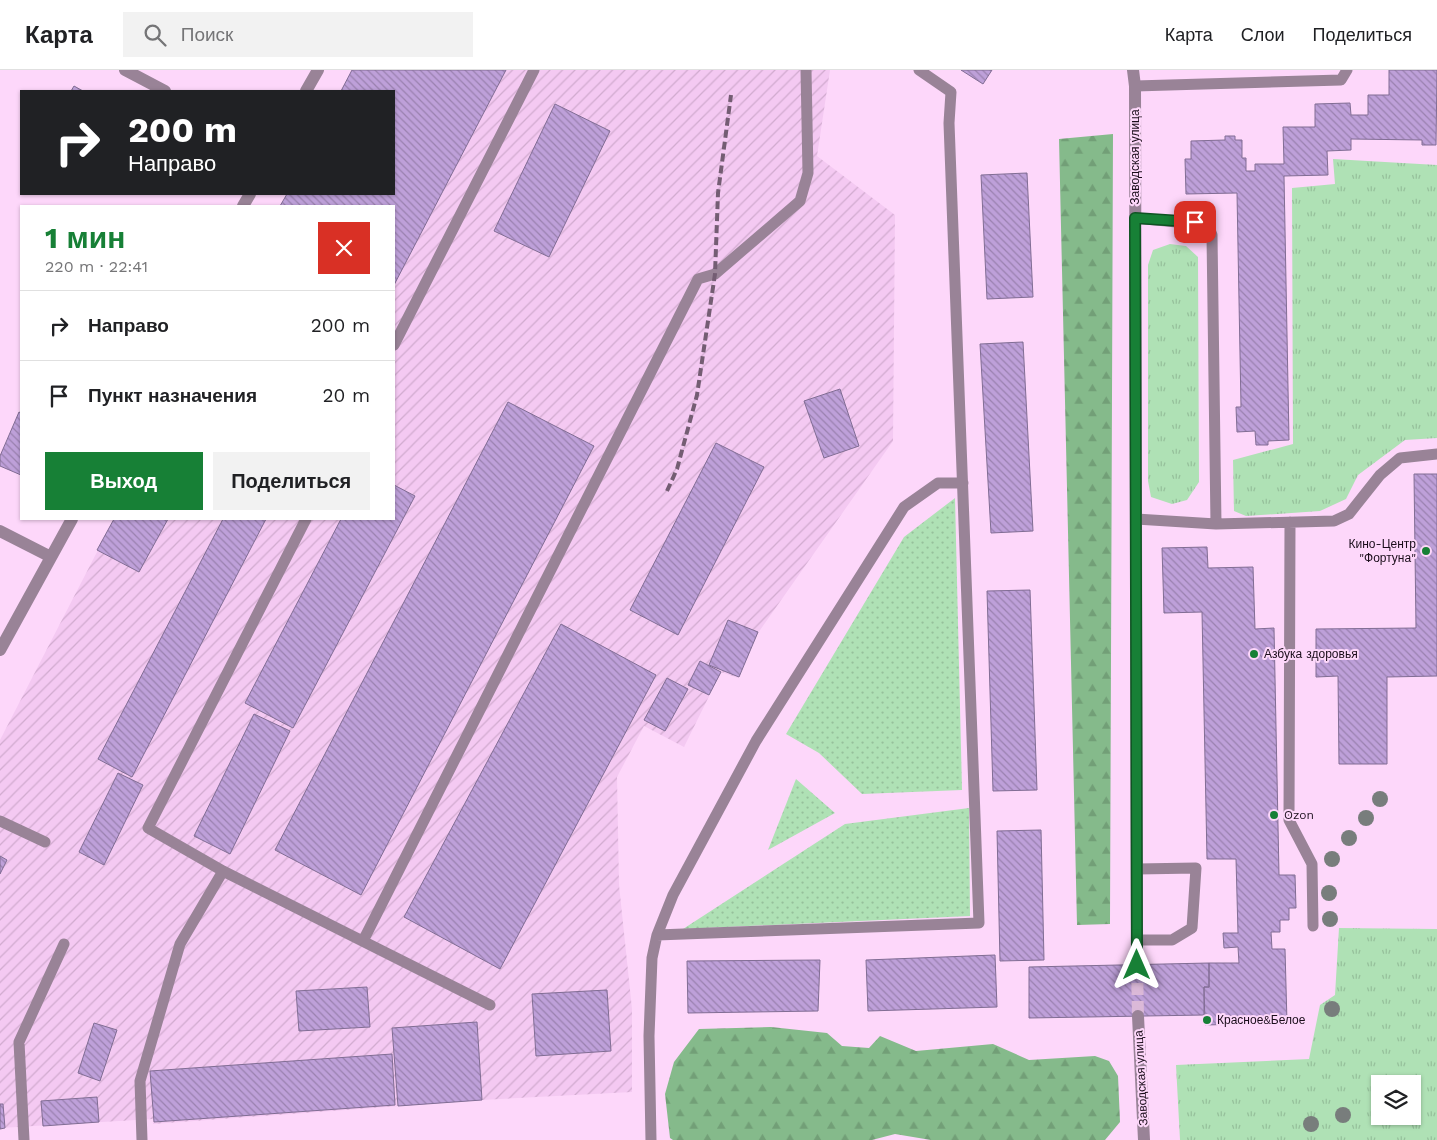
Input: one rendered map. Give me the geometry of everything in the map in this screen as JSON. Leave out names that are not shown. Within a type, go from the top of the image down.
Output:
[{"type":"street","points":[[125,70],[163,90]]},
{"type":"street","points":[[307,90],[318,70]]},
{"type":"street","name":"Заводская улица","points":[[1133,70],[1135,86],[1137,965]]},
{"type":"street","points":[[0,650],[71,520]]},
{"type":"street","points":[[0,531],[51,557]]},
{"type":"street","name":"Заводская улица","points":[[1138,1016],[1144,1140]]},
{"type":"lane","points":[[395,343],[534,70]]},
{"type":"lane","points":[[363,941],[698,279],[715,274],[800,201],[808,173],[806,70]]},
{"type":"lane","points":[[657,934],[979,923],[949,123],[951,92],[919,70]]},
{"type":"lane","points":[[1135,86],[1341,80],[1347,70]]},
{"type":"lane","points":[[1135,218],[1195,222],[1208,225],[1212,235],[1216,524]]},
{"type":"lane","points":[[1136,519],[1216,524],[1334,521],[1349,514],[1380,475],[1400,458],[1437,454]]},
{"type":"lane","points":[[652,1140],[649,1036],[652,958],[657,934],[673,895],[756,741],[904,507],[938,483],[963,483]]},
{"type":"lane","points":[[305,520],[148,828],[223,871],[490,1005]]},
{"type":"lane","points":[[1290,522],[1289,820],[1312,864],[1313,926]]},
{"type":"lane","points":[[0,821],[45,842]]},
{"type":"lane","points":[[1137,869],[1196,868],[1192,928],[1172,940],[1137,940]]},
{"type":"lane","points":[[142,1140],[140,1081],[180,944],[223,871]]},
{"type":"lane","points":[[24,1140],[19,1042],[64,944]]},
{"type":"shaded area","points":[[352,70],[830,70],[817,156],[895,215],[893,441],[758,633],[738,678],[721,672],[684,747],[644,726],[617,777],[619,885],[632,1009],[632,1092],[482,1100],[153,1124],[153,1119],[0,1128],[0,740],[113,520],[395,520],[395,205],[282,205],[286,195],[395,195],[395,90],[342,90]]},
{"type":"green space","points":[[1113,134],[1110,924],[1077,925],[1059,139]]},
{"type":"green space","points":[[1333,159],[1437,165],[1437,438],[1405,440],[1358,475],[1346,499],[1320,511],[1246,516],[1234,511],[1233,460],[1293,444],[1292,188],[1335,184]]},
{"type":"green space","points":[[1170,244],[1186,246],[1198,257],[1199,482],[1187,500],[1172,504],[1151,497],[1148,481],[1148,265],[1153,250]]},
{"type":"green space","points":[[955,498],[962,790],[862,794],[819,753],[786,734],[904,537]]},
{"type":"green space","points":[[796,779],[835,813],[768,850]]},
{"type":"green space","points":[[969,808],[970,916],[683,929],[845,824]]},
{"type":"green space","points":[[1339,928],[1437,929],[1437,1140],[1180,1140],[1176,1065],[1309,1059],[1320,1005],[1335,995]]},
{"type":"green space","points":[[771,1027],[827,1033],[842,1046],[869,1048],[880,1036],[916,1051],[993,1044],[1029,1060],[1095,1056],[1109,1061],[1118,1076],[1120,1122],[1105,1140],[931,1140],[895,1134],[872,1140],[673,1140],[670,1138],[665,1094],[674,1062],[699,1029]]},
{"type":"building","points":[[352,70],[506,70],[395,283],[395,205],[281,205],[286,195],[395,195],[395,90],[342,90]]},
{"type":"building","points":[[961,70],[992,70],[983,84]]},
{"type":"building","points":[[1389,70],[1437,70],[1436,145],[1422,145],[1422,140],[1351,139],[1351,150],[1327,151],[1328,175],[1284,176],[1289,440],[1268,441],[1268,445],[1256,445],[1255,431],[1237,432],[1236,407],[1241,407],[1237,193],[1186,194],[1185,159],[1191,159],[1191,141],[1225,140],[1225,136],[1235,136],[1235,140],[1242,140],[1242,158],[1246,158],[1246,171],[1255,171],[1255,164],[1284,164],[1283,127],[1315,127],[1315,104],[1350,103],[1351,115],[1368,115],[1368,95],[1389,95]]},
{"type":"building","points":[[74,86],[81,90],[72,90]]},
{"type":"building","points":[[555,104],[610,131],[549,257],[494,231]]},
{"type":"building","points":[[1027,173],[1033,297],[987,299],[981,175]]},
{"type":"building","points":[[1023,342],[1033,531],[991,533],[980,344]]},
{"type":"building","points":[[840,389],[859,446],[824,458],[804,401]]},
{"type":"building","points":[[508,402],[594,446],[361,895],[275,850]]},
{"type":"building","points":[[19,412],[20,475],[0,466],[0,456]]},
{"type":"building","points":[[716,443],[764,467],[678,635],[630,610]]},
{"type":"building","name":"Кино-Центр \"Фортуна\"","points":[[1414,474],[1437,474],[1437,676],[1387,677],[1387,764],[1339,764],[1338,676],[1316,677],[1316,629],[1416,628]]},
{"type":"building","points":[[395,486],[415,496],[293,728],[245,703],[340,520],[395,520]]},
{"type":"building","points":[[113,520],[167,520],[139,572],[97,550]]},
{"type":"building","points":[[222,520],[265,520],[132,777],[98,759]]},
{"type":"building","points":[[1207,547],[1208,568],[1253,567],[1255,629],[1274,628],[1279,875],[1295,875],[1296,908],[1289,908],[1289,920],[1280,920],[1280,932],[1271,932],[1272,949],[1285,949],[1287,1023],[1205,1025],[1204,987],[1209,987],[1209,963],[1239,963],[1238,947],[1224,948],[1223,933],[1238,933],[1236,859],[1207,859],[1202,612],[1164,613],[1162,548]]},
{"type":"building","points":[[1030,590],[1037,790],[993,791],[987,591]]},
{"type":"building","points":[[728,620],[758,632],[739,677],[709,665]]},
{"type":"building","points":[[561,624],[656,675],[500,969],[404,917]]},
{"type":"building","points":[[700,661],[721,672],[709,695],[688,685]]},
{"type":"building","points":[[667,678],[688,689],[665,731],[644,720]]},
{"type":"building","points":[[254,714],[290,731],[230,854],[194,836]]},
{"type":"building","points":[[118,773],[143,785],[104,865],[79,852]]},
{"type":"building","points":[[1041,830],[1044,960],[1000,961],[997,831]]},
{"type":"building","points":[[0,856],[7,860],[0,874]]},
{"type":"building","points":[[995,955],[997,1007],[868,1011],[866,960]]},
{"type":"building","points":[[820,960],[818,1011],[688,1013],[687,961]]},
{"type":"building","points":[[1209,963],[1209,987],[1204,987],[1204,1015],[1029,1018],[1029,967]]},
{"type":"building","points":[[367,987],[370,1027],[299,1031],[296,991]]},
{"type":"building","points":[[607,990],[611,1051],[536,1056],[532,994]]},
{"type":"building","points":[[477,1022],[482,1100],[398,1106],[392,1028]]},
{"type":"building","points":[[94,1023],[117,1030],[100,1081],[78,1073]]},
{"type":"building","points":[[392,1054],[395,1105],[154,1122],[150,1071]]},
{"type":"building","points":[[97,1097],[99,1122],[43,1126],[41,1101]]},
{"type":"building","points":[[0,1104],[3,1104],[5,1128],[0,1129]]},
{"type":"tunnel","points":[[1137,965],[1138,1016]]},
{"type":"railway","points":[[667,491],[677,469],[697,395],[715,274],[718,193],[731,95]]},
{"type":"place","name":"Кино-Центр \"Фортуна\"","points":[[1426,551]]},
{"type":"place","name":"Азбука здоровья","points":[[1254,654]]},
{"type":"place","name":"Ozon","points":[[1274,815]]},
{"type":"place","name":"Красное&Белое","points":[[1207,1020]]},
{"type":"route","points":[[1137,965],[1135,218],[1195,222]]}]
